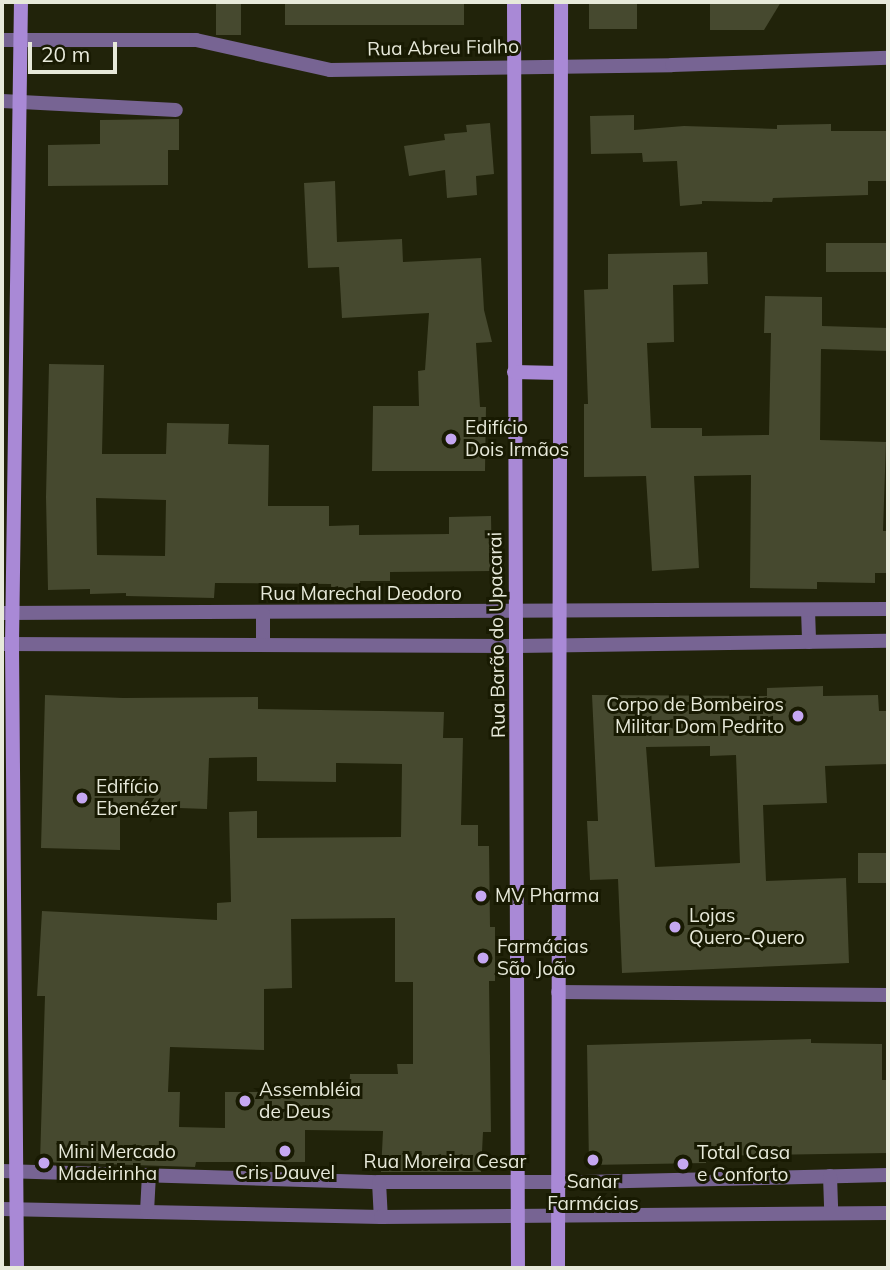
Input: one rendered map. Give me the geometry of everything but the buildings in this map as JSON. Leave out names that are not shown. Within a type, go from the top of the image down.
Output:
[{"type":"street","points":[[17,1268],[17,1171],[9,1026],[7,644],[17,370],[21,2]]},
{"type":"street","name":"Rua Barão do Upacarai","points":[[514,2],[518,1268]]},
{"type":"street","points":[[558,1268],[561,2]]},
{"type":"street","name":"Rua Abreu Fialho","points":[[2,40],[196,40],[330,70],[888,58]]},
{"type":"street","points":[[2,101],[176,110]]},
{"type":"street","points":[[2,370],[17,370]]},
{"type":"street","points":[[514,372],[559,373]]},
{"type":"street","name":"Rua Marechal Deodoro","points":[[8,614],[888,609]]},
{"type":"street","points":[[808,610],[809,642]]},
{"type":"street","points":[[263,614],[263,645]]},
{"type":"street","points":[[7,644],[517,646],[888,640]]},
{"type":"street","points":[[558,992],[888,995]]},
{"type":"street","name":"Rua Moreira Cesar","points":[[2,1171],[379,1182],[558,1182],[888,1175]]},
{"type":"street","points":[[147,1212],[149,1175]]},
{"type":"street","points":[[830,1176],[831,1213]]},
{"type":"street","points":[[379,1182],[381,1217]]},
{"type":"street","points":[[2,1209],[381,1217],[888,1213]]},
{"type":"place","name":"Edifício Dois Irmãos","points":[[451,439]]},
{"type":"place","name":"Corpo de Bombeiros Militar Dom Pedrito","points":[[798,716]]},
{"type":"place","name":"Edifício Ebenézer","points":[[82,798]]},
{"type":"place","name":"MV Pharma","points":[[481,896]]},
{"type":"place","name":"Lojas Quero-Quero","points":[[675,927]]},
{"type":"place","name":"Farmácias São João","points":[[483,958]]},
{"type":"place","name":"Assembléia de Deus","points":[[245,1101]]},
{"type":"place","name":"Cris Dauvel","points":[[285,1151]]},
{"type":"place","name":"Sanar Farmácias","points":[[593,1160]]},
{"type":"place","name":"Mini Mercado Madeirinha","points":[[44,1163]]},
{"type":"place","name":"Total Casa e Conforto","points":[[683,1164]]}]
